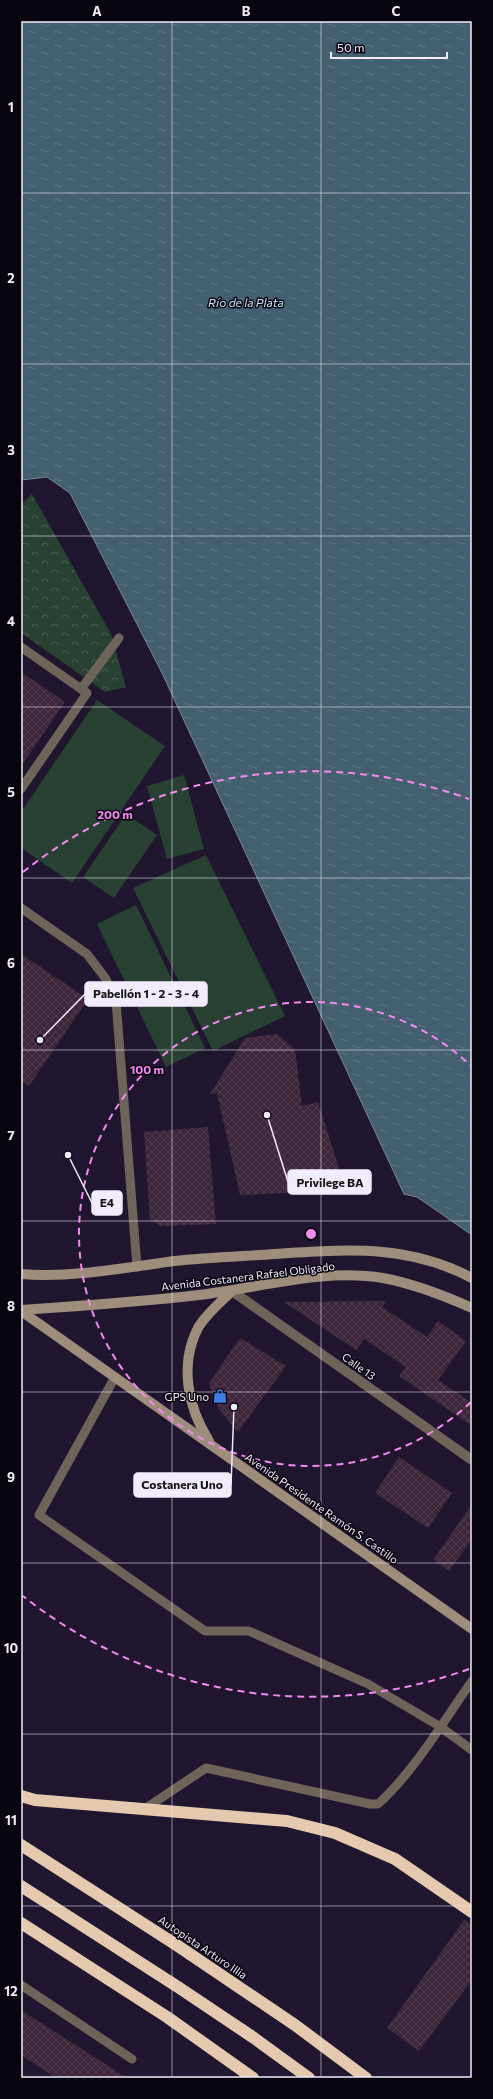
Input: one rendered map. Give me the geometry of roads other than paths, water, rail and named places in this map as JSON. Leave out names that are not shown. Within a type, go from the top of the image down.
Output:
[{"type":"highway","points":[[21,1796],[35,1800],[287,1821],[335,1833],[395,1859],[472,1912]]},
{"type":"highway","name":"Autopista Arturo Illia","points":[[21,1846],[178,1946],[295,2025],[366,2078]]},
{"type":"highway","points":[[21,1886],[210,2008],[309,2078]]},
{"type":"highway","points":[[21,1922],[166,2017],[253,2078]]},
{"type":"main road","name":"Avenida Costanera Rafael Obligado","points":[[21,1274],[61,1276],[176,1261],[355,1249],[392,1252],[426,1260],[458,1271],[472,1278]]},
{"type":"main road","name":"Avenida Costanera Rafael Obligado","points":[[21,1310],[179,1297],[232,1291],[323,1277],[382,1278],[436,1292],[472,1308]]},
{"type":"main road","points":[[212,1445],[199,1424],[190,1401],[188,1376],[190,1351],[199,1328],[232,1291]]},
{"type":"main road","name":"Avenida Presidente Ramón S. Castillo","points":[[21,1310],[472,1629]]},
{"type":"street","name":"Calle 13","points":[[232,1291],[472,1460]]},
{"type":"lane","points":[[81,689],[119,638]]},
{"type":"lane","points":[[21,647],[87,693],[21,789]]},
{"type":"lane","points":[[21,908],[87,954],[106,979],[116,1002],[137,1267]]},
{"type":"lane","points":[[115,1377],[39,1515],[205,1631],[248,1631],[368,1684],[439,1726],[472,1750]]},
{"type":"lane","points":[[143,1810],[206,1768],[370,1804],[378,1804],[400,1778],[472,1681]]},
{"type":"lane","points":[[21,1985],[132,2059]]},
{"type":"water","name":"Río de la Plata","points":[[21,21],[472,21],[472,1235],[417,1197],[404,1194],[162,673],[70,493],[47,477],[21,480]]},
{"type":"place","name":"Pabellón 1 - 2 - 3 - 4","points":[[40,1040]]},
{"type":"place","name":"Privilege BA","points":[[267,1115]]},
{"type":"place","name":"E4","points":[[68,1155]]},
{"type":"place","name":"GPS Uno","points":[[220,1396]]},
{"type":"place","name":"Costanera Uno","points":[[234,1407]]}]
